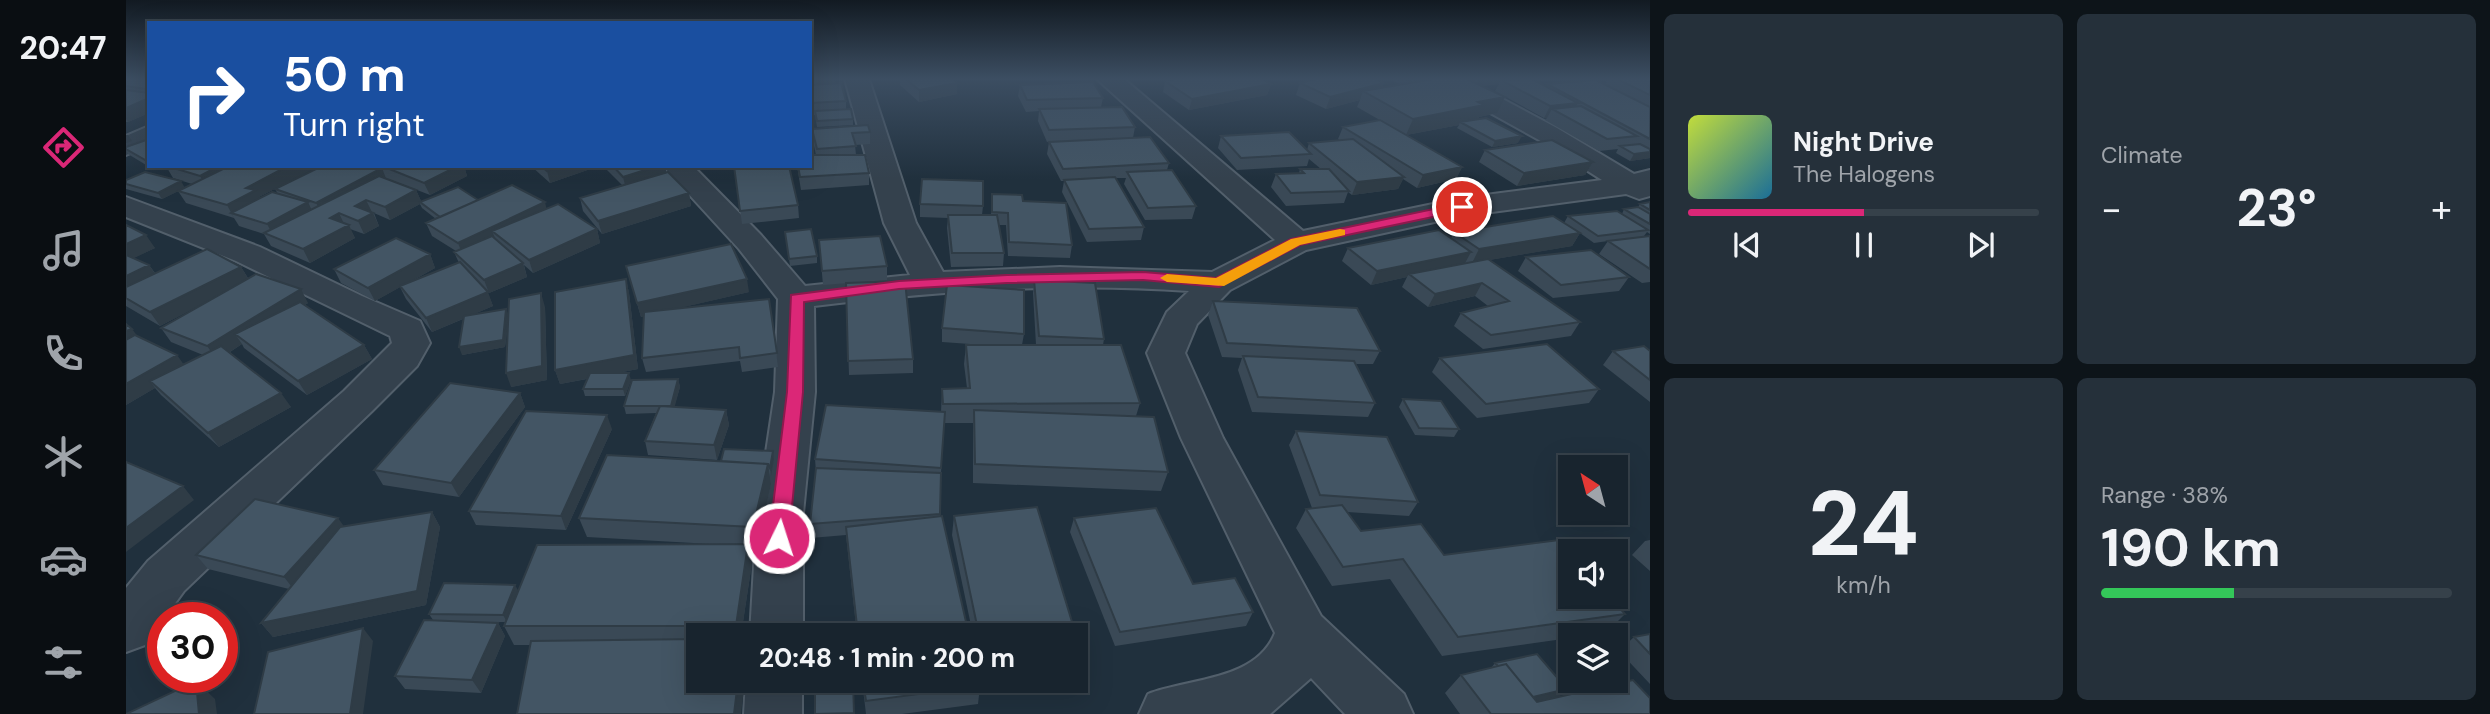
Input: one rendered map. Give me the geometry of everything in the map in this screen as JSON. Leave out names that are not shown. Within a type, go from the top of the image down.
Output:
[{"type":"street","points":[[867,112],[900,223],[932,284]]},
{"type":"street","points":[[1147,112],[1296,242]]},
{"type":"street","points":[[1508,112],[1643,186]]},
{"type":"street","points":[[126,125],[147,121]]},
{"type":"street","points":[[126,147],[147,135]]},
{"type":"street","points":[[679,168],[750,242],[796,298],[795,392],[780,513],[776,623]]},
{"type":"street","points":[[1384,714],[1302,633],[1202,438],[1166,353],[1180,320],[1219,283],[1296,242],[1462,207],[1643,186]]},
{"type":"street","points":[[126,628],[166,576],[358,401],[402,357],[411,343],[407,328],[349,304],[248,254],[134,216]]},
{"type":"street","points":[[796,298],[899,285],[1143,276],[1219,283]]},
{"type":"street","points":[[1168,714],[1250,695],[1290,664],[1302,633]]},
{"type":"street","points":[[773,714],[774,693]]},
{"type":"building","points":[[815,112],[852,112],[853,119],[817,121]]},
{"type":"building","points":[[1041,112],[1125,112],[1135,127],[1049,130]]},
{"type":"building","points":[[1401,112],[1447,112],[1413,119]]},
{"type":"building","points":[[1558,112],[1593,112],[1637,136],[1607,139]]},
{"type":"building","points":[[1600,112],[1650,112],[1650,139]]},
{"type":"building","points":[[1486,118],[1522,136],[1495,141],[1460,122]]},
{"type":"building","points":[[1380,120],[1462,167],[1423,175],[1343,127]]},
{"type":"building","points":[[868,125],[870,132],[852,133],[856,146],[817,149],[812,129]]},
{"type":"building","points":[[1289,132],[1311,154],[1241,158],[1221,136]]},
{"type":"building","points":[[1150,137],[1169,163],[1063,169],[1049,142]]},
{"type":"building","points":[[1353,139],[1404,177],[1357,182],[1309,143]]},
{"type":"building","points":[[147,140],[147,161],[126,149]]},
{"type":"building","points":[[1552,140],[1593,162],[1524,173],[1485,150]]},
{"type":"building","points":[[1640,144],[1650,149],[1650,152],[1634,154],[1620,146]]},
{"type":"building","points":[[812,155],[865,155],[869,173],[800,177],[798,168],[812,168]]},
{"type":"building","points":[[174,168],[215,168],[200,176]]},
{"type":"building","points":[[225,168],[284,168],[246,188],[256,190],[227,205],[178,191]]},
{"type":"building","points":[[318,168],[382,168],[316,203],[275,189]]},
{"type":"building","points":[[387,168],[454,168],[424,183]]},
{"type":"building","points":[[615,168],[652,168],[623,177]]},
{"type":"building","points":[[734,168],[789,168],[798,205],[740,211]]},
{"type":"building","points":[[1300,169],[1329,169],[1349,191],[1291,193],[1276,174],[1304,173]]},
{"type":"building","points":[[1172,170],[1196,206],[1148,208],[1127,172]]},
{"type":"building","points":[[145,172],[181,181],[158,193],[126,184],[126,180]]},
{"type":"building","points":[[668,172],[689,193],[598,221],[580,198]]},
{"type":"building","points":[[379,176],[416,190],[385,207],[366,200],[355,206],[373,213],[358,221],[339,213],[330,218],[349,225],[303,249],[264,233]]},
{"type":"building","points":[[1115,177],[1144,227],[1089,229],[1064,180]]},
{"type":"building","points":[[922,179],[983,181],[983,206],[920,204]]},
{"type":"building","points":[[512,185],[545,202],[458,243],[426,223]]},
{"type":"building","points":[[458,187],[478,200],[440,217],[420,202]]},
{"type":"building","points":[[272,192],[308,202],[267,224],[231,213]]},
{"type":"building","points":[[992,194],[1022,195],[1023,201],[1066,203],[1072,245],[1009,242],[1008,213],[992,212]]},
{"type":"building","points":[[1650,202],[1650,210],[1640,204]]},
{"type":"building","points":[[558,204],[597,229],[529,260],[492,231]]},
{"type":"building","points":[[1638,207],[1650,214],[1650,224],[1624,209]]},
{"type":"building","points":[[1617,211],[1648,230],[1598,236],[1568,216]]},
{"type":"building","points":[[948,215],[997,215],[1004,253],[952,253]]},
{"type":"building","points":[[1553,216],[1580,233],[1479,249],[1454,232]]},
{"type":"building","points":[[126,225],[146,235],[126,244]]},
{"type":"building","points":[[811,229],[817,256],[789,259],[785,232]]},
{"type":"building","points":[[1439,230],[1471,252],[1377,271],[1348,248]]},
{"type":"building","points":[[492,236],[523,263],[484,280],[454,252]]},
{"type":"building","points":[[880,236],[887,266],[822,271],[819,240]]},
{"type":"building","points":[[1650,236],[1650,269],[1608,241]]},
{"type":"building","points":[[396,238],[430,254],[368,288],[334,269]]},
{"type":"building","points":[[731,244],[747,279],[637,303],[626,266]]},
{"type":"building","points":[[207,249],[241,267],[150,312],[126,298],[126,287]]},
{"type":"building","points":[[1591,250],[1629,277],[1561,285],[1526,257]]},
{"type":"building","points":[[126,255],[149,265],[126,276]]},
{"type":"building","points":[[1488,259],[1580,322],[1491,335],[1461,313],[1509,301],[1482,283],[1435,294],[1409,274]]},
{"type":"building","points":[[460,262],[488,292],[426,318],[400,286]]},
{"type":"building","points":[[256,274],[301,289],[207,346],[161,328]]},
{"type":"building","points":[[626,279],[634,355],[555,370],[555,292]]},
{"type":"building","points":[[1034,280],[1095,283],[1104,339],[1039,336]]},
{"type":"building","points":[[905,281],[913,359],[848,361],[846,283]]},
{"type":"building","points":[[947,285],[1024,290],[1024,334],[942,328]]},
{"type":"building","points":[[541,293],[542,366],[506,373],[509,299]]},
{"type":"building","points":[[769,299],[777,353],[740,358],[739,347],[642,358],[644,312]]},
{"type":"building","points":[[1213,301],[1357,308],[1380,351],[1227,343]]},
{"type":"building","points":[[300,302],[364,345],[298,381],[235,334]]},
{"type":"building","points":[[506,309],[503,340],[459,347],[464,316]]},
{"type":"building","points":[[135,335],[177,355],[126,384],[126,340]]},
{"type":"building","points":[[1547,344],[1599,389],[1486,404],[1440,358]]},
{"type":"building","points":[[966,345],[1121,345],[1140,403],[943,404],[942,389],[970,388]]},
{"type":"building","points":[[221,346],[281,393],[208,433],[150,381]]},
{"type":"building","points":[[1644,346],[1650,351],[1650,380],[1613,351]]},
{"type":"building","points":[[1243,356],[1354,361],[1375,403],[1258,397]]},
{"type":"building","points":[[590,373],[629,373],[623,389],[583,389]]},
{"type":"building","points":[[678,379],[671,406],[624,406],[632,380]]},
{"type":"building","points":[[450,383],[520,393],[451,483],[374,470]]},
{"type":"building","points":[[1403,399],[1441,401],[1459,429],[1419,428]]},
{"type":"building","points":[[826,405],[945,412],[941,468],[815,459]]},
{"type":"building","points":[[660,406],[726,410],[714,445],[645,441]]},
{"type":"building","points":[[974,410],[1154,417],[1168,472],[975,464]]},
{"type":"building","points":[[526,411],[607,415],[561,516],[469,511]]},
{"type":"building","points":[[1296,431],[1387,437],[1418,502],[1320,495]]},
{"type":"building","points":[[724,449],[773,451],[770,468],[768,464],[721,461]]},
{"type":"building","points":[[607,455],[768,464],[753,527],[579,518]]},
{"type":"building","points":[[126,462],[183,486],[126,528]]},
{"type":"building","points":[[816,468],[941,473],[940,514],[810,524]]},
{"type":"building","points":[[255,499],[338,518],[284,577],[196,555]]},
{"type":"building","points":[[1342,505],[1361,531],[1421,524],[1444,555],[1558,540],[1558,609],[1621,609],[1625,614],[1458,637],[1403,559],[1343,567],[1306,509]]},
{"type":"building","points":[[1037,507],[1072,623],[976,623],[954,516]]},
{"type":"building","points":[[1156,508],[1193,584],[1235,578],[1253,612],[1120,632],[1074,518]]},
{"type":"building","points":[[432,512],[417,591],[261,623],[340,527]]},
{"type":"building","points":[[942,516],[966,623],[857,623],[846,527]]},
{"type":"building","points":[[748,544],[736,623],[686,623],[686,626],[504,626],[537,545]]},
{"type":"building","points":[[444,583],[515,585],[503,615],[429,614]]},
{"type":"building","points":[[424,620],[498,623],[472,680],[395,676]]},
{"type":"building","points":[[363,628],[350,714],[254,714],[268,652]]},
{"type":"building","points":[[1650,634],[1650,654],[1634,637]]},
{"type":"building","points":[[686,639],[686,693],[737,693],[734,714],[517,714],[531,641]]},
{"type":"building","points":[[1537,654],[1558,678],[1558,691],[1533,697],[1506,664],[1498,666],[1495,663]]},
{"type":"building","points":[[1506,664],[1537,702],[1576,693],[1628,693],[1628,681],[1633,680],[1650,698],[1650,714],[1491,714],[1461,675]]},
{"type":"building","points":[[171,693],[197,693],[199,714],[126,714]]},
{"type":"building","points":[[815,693],[853,693],[854,713],[815,714]]},
{"type":"building","points":[[865,693],[927,693],[866,701]]},
{"type":"slow traffic","points":[[1167,278],[1219,283],[1296,242],[1340,232]]},
{"type":"route","points":[[779,538],[795,392],[796,298],[899,285],[1007,279],[1143,276],[1219,283],[1296,242],[1462,207]]}]
